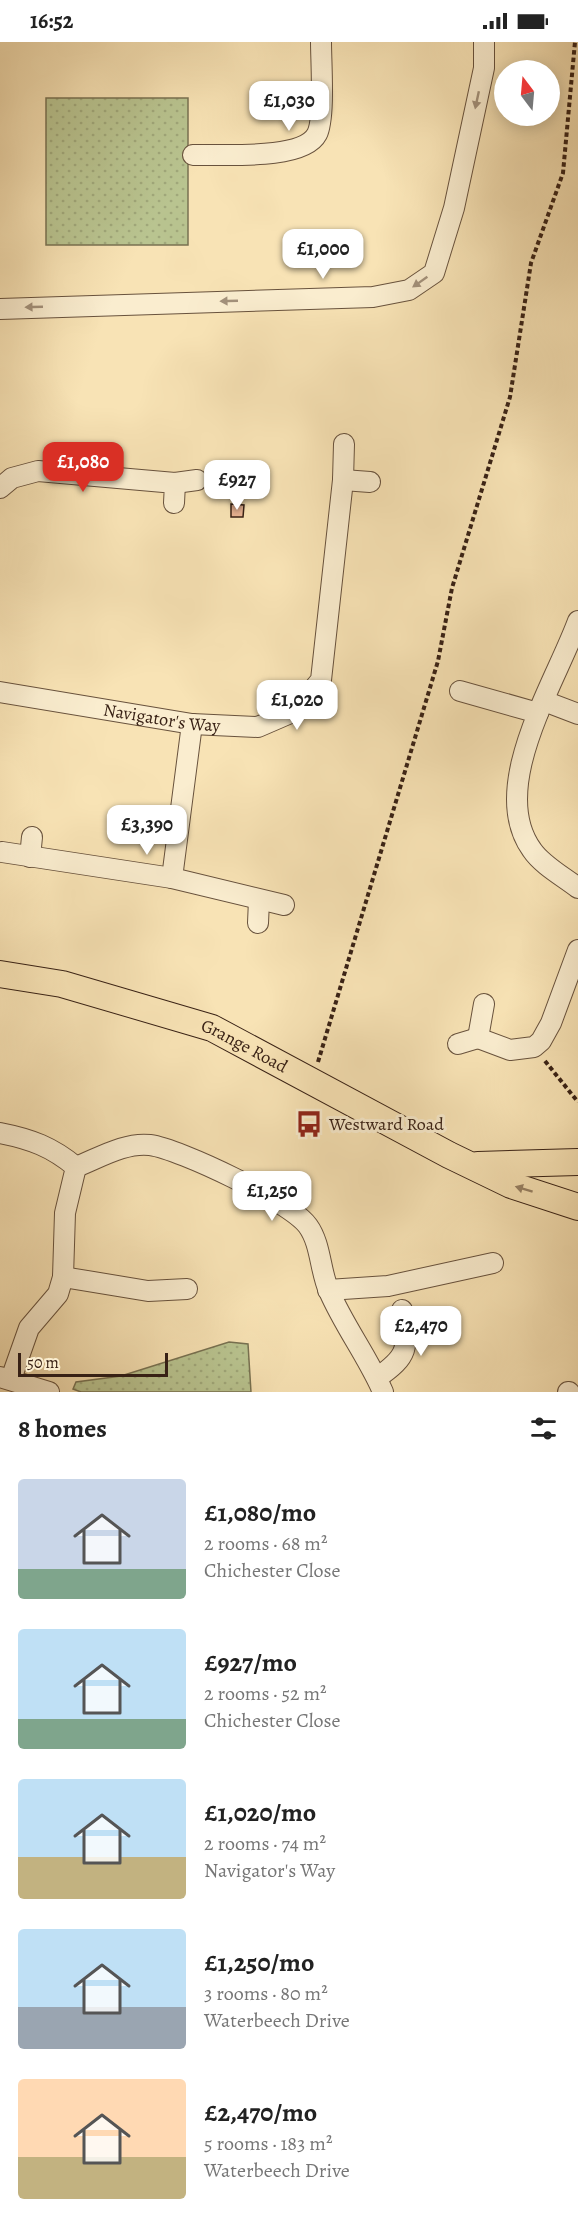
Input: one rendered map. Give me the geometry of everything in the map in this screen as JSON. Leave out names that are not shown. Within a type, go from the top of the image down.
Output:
[{"type":"main road","name":"Grange Road","points":[[0,974],[62,984],[212,1028],[511,1185],[578,1207]]},
{"type":"main road","name":"Grange Road","points":[[472,1165],[578,1162]]},
{"type":"main road","points":[[578,1175],[578,1194]]},
{"type":"street","points":[[193,155],[286,152],[304,147],[317,134],[321,112],[321,42]]},
{"type":"street","points":[[0,309],[373,297],[409,290],[434,273],[438,262],[454,208],[482,79],[484,42]]},
{"type":"street","name":"Navigator's Way","points":[[0,692],[192,724],[258,727],[296,711],[321,680],[343,480],[344,444]]},
{"type":"street","points":[[0,488],[12,478],[38,471],[175,483],[197,480]]},
{"type":"street","points":[[343,480],[370,482]]},
{"type":"street","points":[[174,503],[175,483]]},
{"type":"street","points":[[578,621],[541,707],[516,789],[519,826],[533,852],[578,888]]},
{"type":"street","points":[[460,691],[578,714]]},
{"type":"street","points":[[172,878],[192,724]]},
{"type":"street","points":[[30,857],[32,837]]},
{"type":"street","points":[[2,852],[172,878],[284,905]]},
{"type":"street","points":[[258,923],[259,900]]},
{"type":"street","points":[[458,1044],[478,1038],[510,1050],[534,1047],[551,1023],[578,950]]},
{"type":"street","points":[[478,1038],[484,1004]]},
{"type":"street","points":[[0,1133],[32,1139],[47,1146],[76,1167]]},
{"type":"street","points":[[76,1167],[127,1147],[150,1145],[178,1154],[250,1187],[295,1214],[308,1226],[328,1290],[380,1385],[399,1363],[407,1341],[402,1310]]},
{"type":"street","points":[[49,1392],[5,1378],[29,1328],[58,1294],[63,1277],[64,1213],[76,1167]]},
{"type":"street","points":[[328,1290],[388,1286],[493,1263]]},
{"type":"street","points":[[63,1277],[148,1291],[187,1289]]},
{"type":"path","points":[[312,1082],[438,661],[452,588],[510,397],[531,263],[563,173],[575,42]]},
{"type":"path","points":[[534,1047],[578,1102]]},
{"type":"green space","points":[[46,98],[188,98],[188,245],[46,245]]},
{"type":"green space","points":[[229,1342],[248,1344],[251,1392],[81,1392],[73,1389],[76,1382],[121,1376]]},
{"type":"building","points":[[231,504],[244,505],[243,517],[231,517]]},
{"type":"place","name":"Westward Road","points":[[309,1124]]}]
